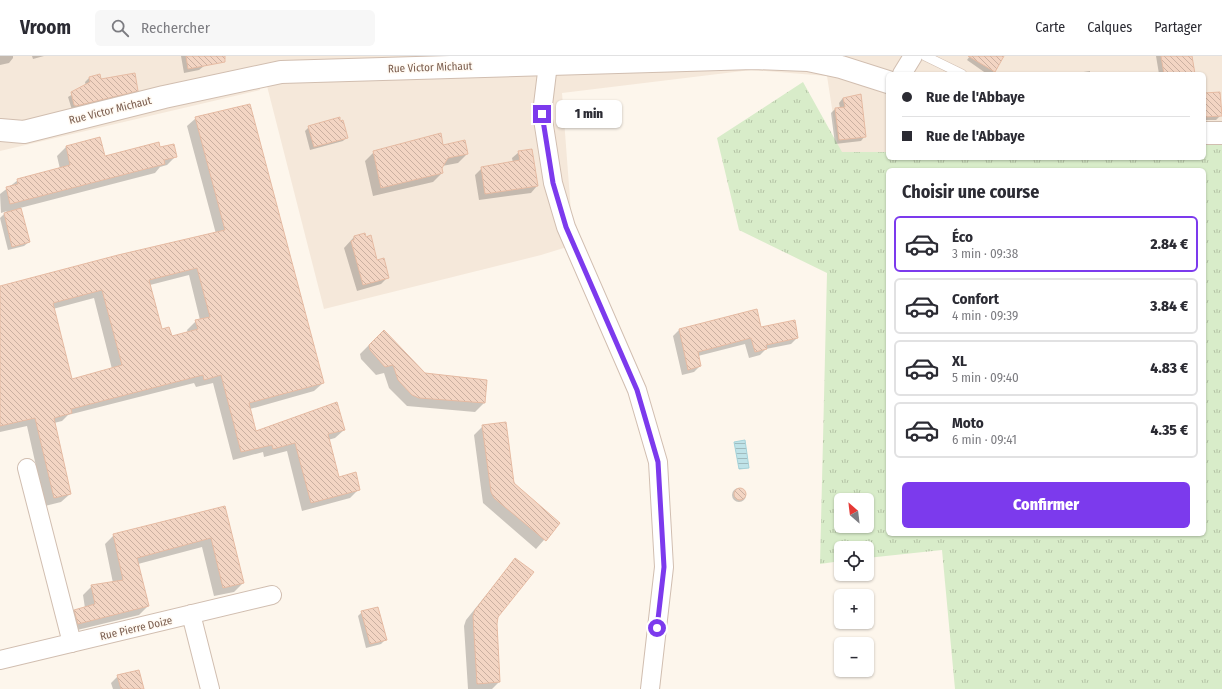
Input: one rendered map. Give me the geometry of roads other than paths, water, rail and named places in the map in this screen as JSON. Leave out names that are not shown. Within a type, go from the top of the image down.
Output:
[{"type":"street","points":[[903,72],[913,56]]},
{"type":"street","name":"Rue Victor Michaut","points":[[0,130],[24,132],[164,97],[281,72],[546,59],[816,58],[886,81]]},
{"type":"street","points":[[546,59],[542,114],[553,183],[566,227],[637,390],[658,462],[664,567],[650,689]]},
{"type":"street","points":[[1206,133],[1222,132]]},
{"type":"street","points":[[27,468],[72,643]]},
{"type":"street","name":"Rue Pierre Doize","points":[[0,660],[272,595]]},
{"type":"street","points":[[191,614],[210,689]]},
{"type":"lane","points":[[925,56],[958,72]]},
{"type":"water","points":[[745,440],[749,468],[739,469],[734,442]]}]
